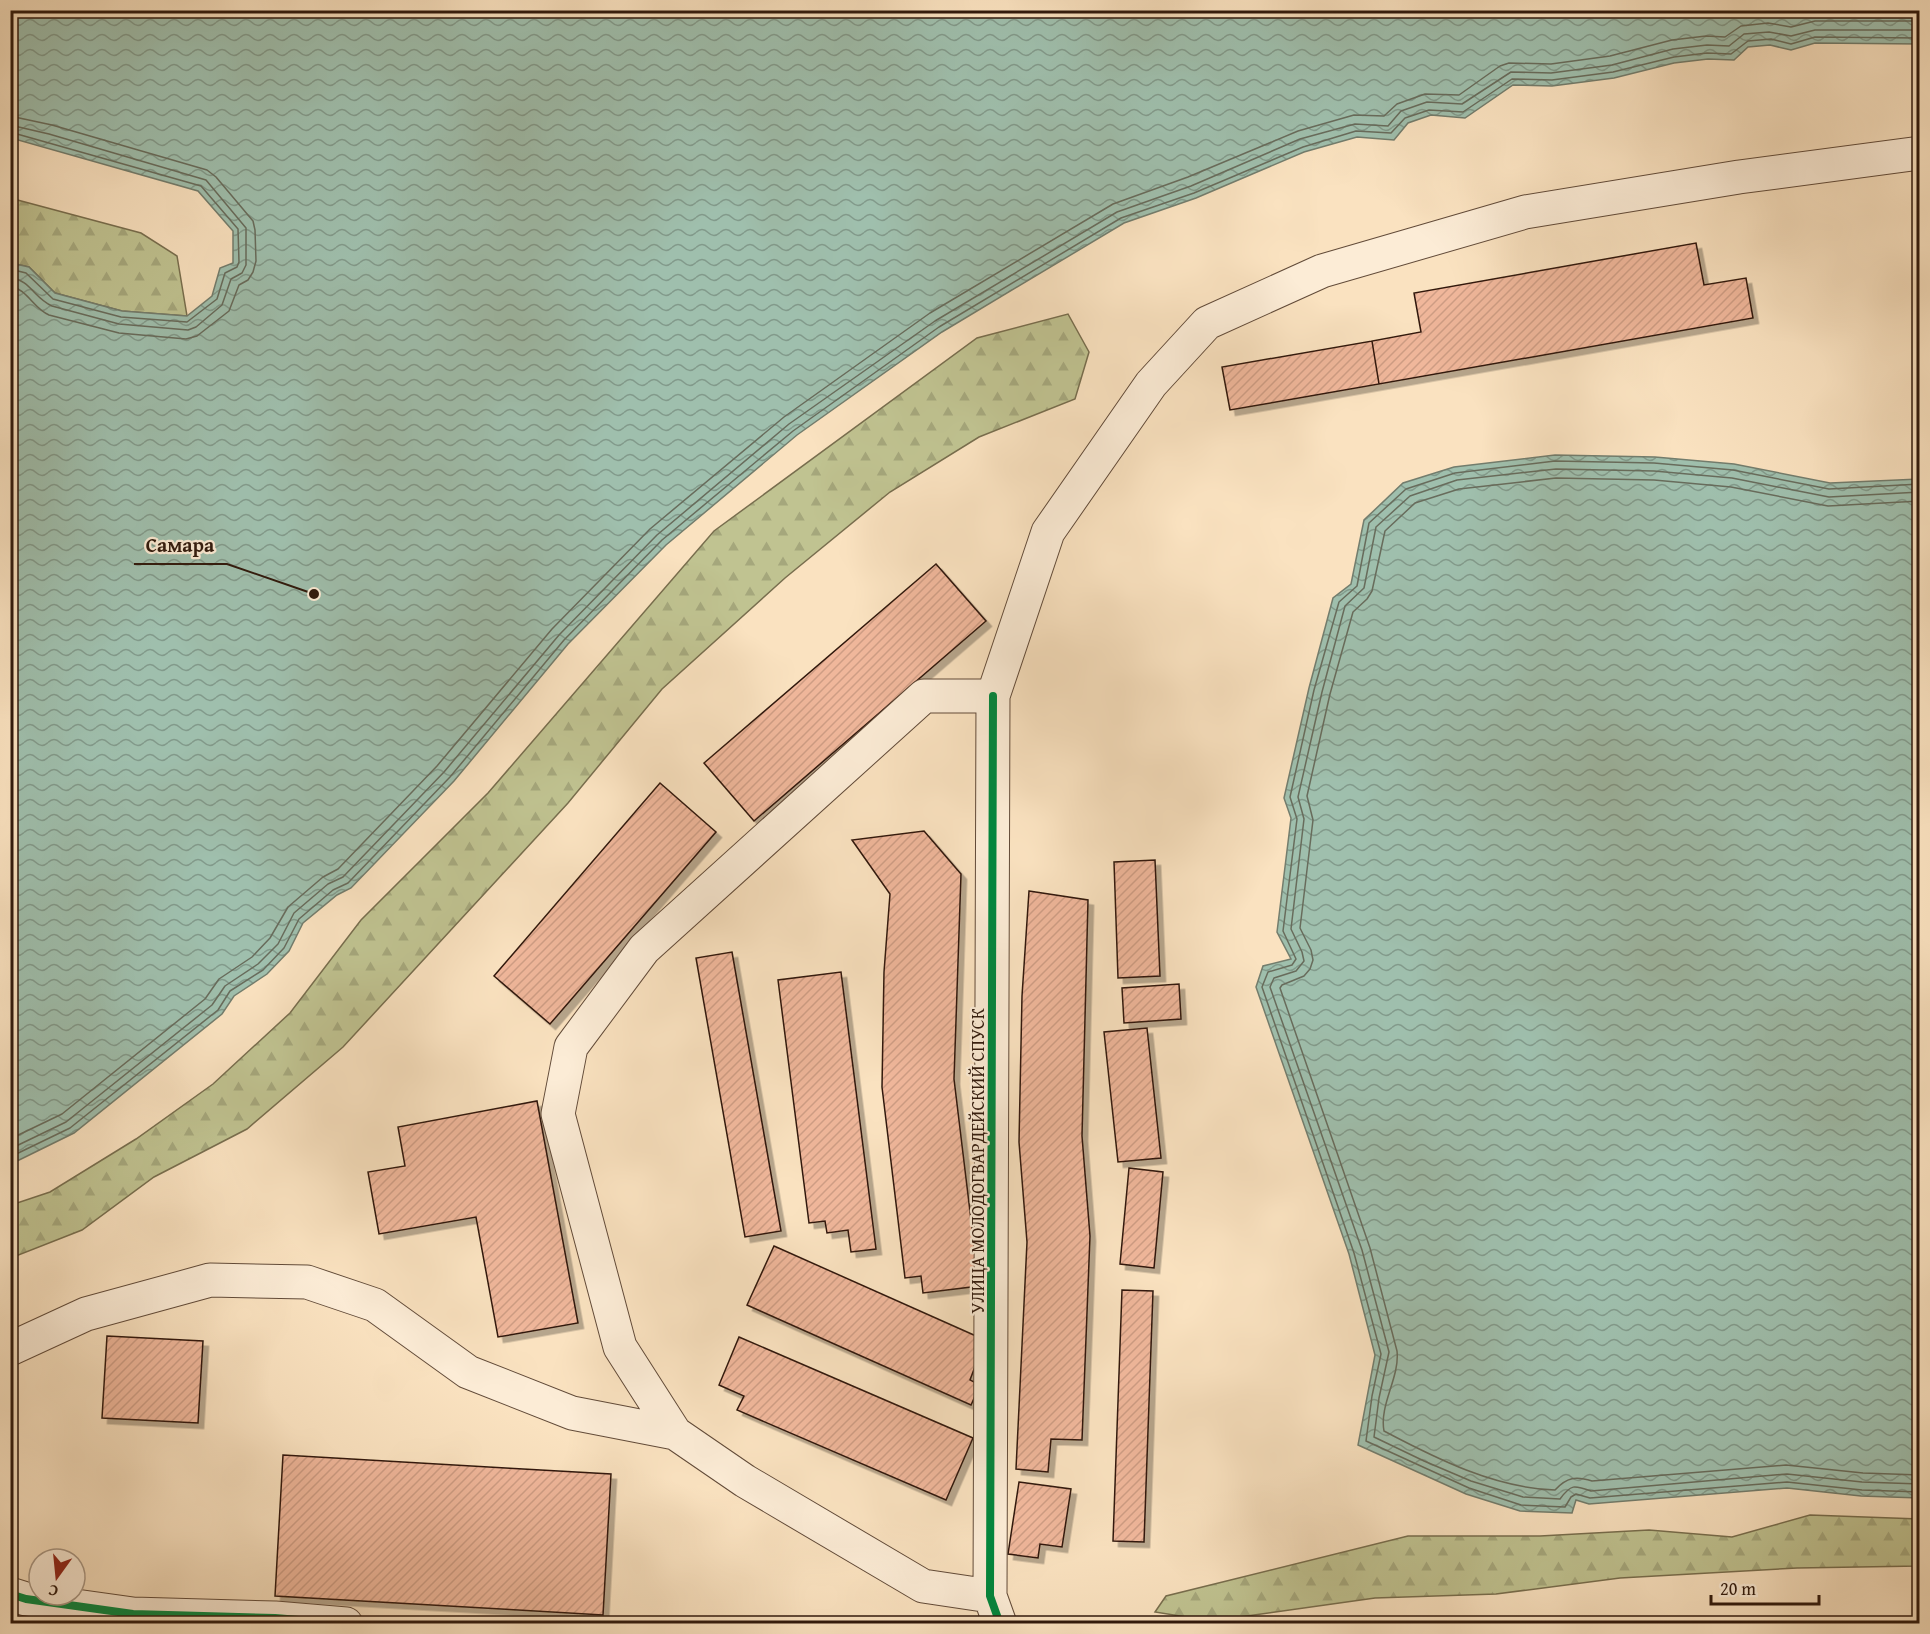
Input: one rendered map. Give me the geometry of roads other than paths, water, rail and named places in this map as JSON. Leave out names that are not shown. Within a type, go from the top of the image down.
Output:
[{"type":"street","name":"УЛИЦА МОЛОДОГВАРДЕЙСКИЙ СПУСК","points":[[995,1610],[993,696],[1048,532],[1151,384],[1207,323],[1322,271],[1525,212],[1739,177],[1920,153]]},
{"type":"street","points":[[993,696],[924,696],[644,949],[571,1047],[558,1113],[620,1347],[675,1433],[745,1481],[923,1586],[995,1610]]},
{"type":"street","points":[[10,1349],[86,1314],[210,1280],[307,1282],[375,1305],[468,1372],[572,1413],[675,1433]]},
{"type":"street","points":[[10,1594],[26,1599],[133,1614],[275,1618],[346,1623]]},
{"type":"water","points":[[11,10],[1919,10],[1920,44],[1815,43],[1791,50],[1770,45],[1748,47],[1734,60],[1708,59],[1674,63],[1614,78],[1552,86],[1513,85],[1465,118],[1431,115],[1408,123],[1394,140],[1357,137],[1304,152],[1196,198],[1124,223],[942,332],[797,435],[666,545],[568,644],[454,781],[351,888],[337,895],[303,923],[289,951],[267,974],[234,996],[222,1014],[74,1133],[11,1164],[11,263],[29,267],[55,293],[122,311],[187,316],[212,296],[220,268],[233,263],[233,231],[198,191],[11,138]]},
{"type":"water","points":[[1555,455],[1655,457],[1734,464],[1830,483],[1919,479],[1919,1498],[1861,1496],[1787,1488],[1589,1504],[1576,1500],[1572,1513],[1520,1511],[1466,1494],[1358,1445],[1375,1355],[1349,1254],[1256,987],[1263,966],[1291,959],[1277,932],[1291,818],[1284,798],[1309,688],[1333,598],[1351,584],[1364,520],[1403,483],[1454,467]]},
{"type":"place","name":"Самара","points":[[314,594]]}]
